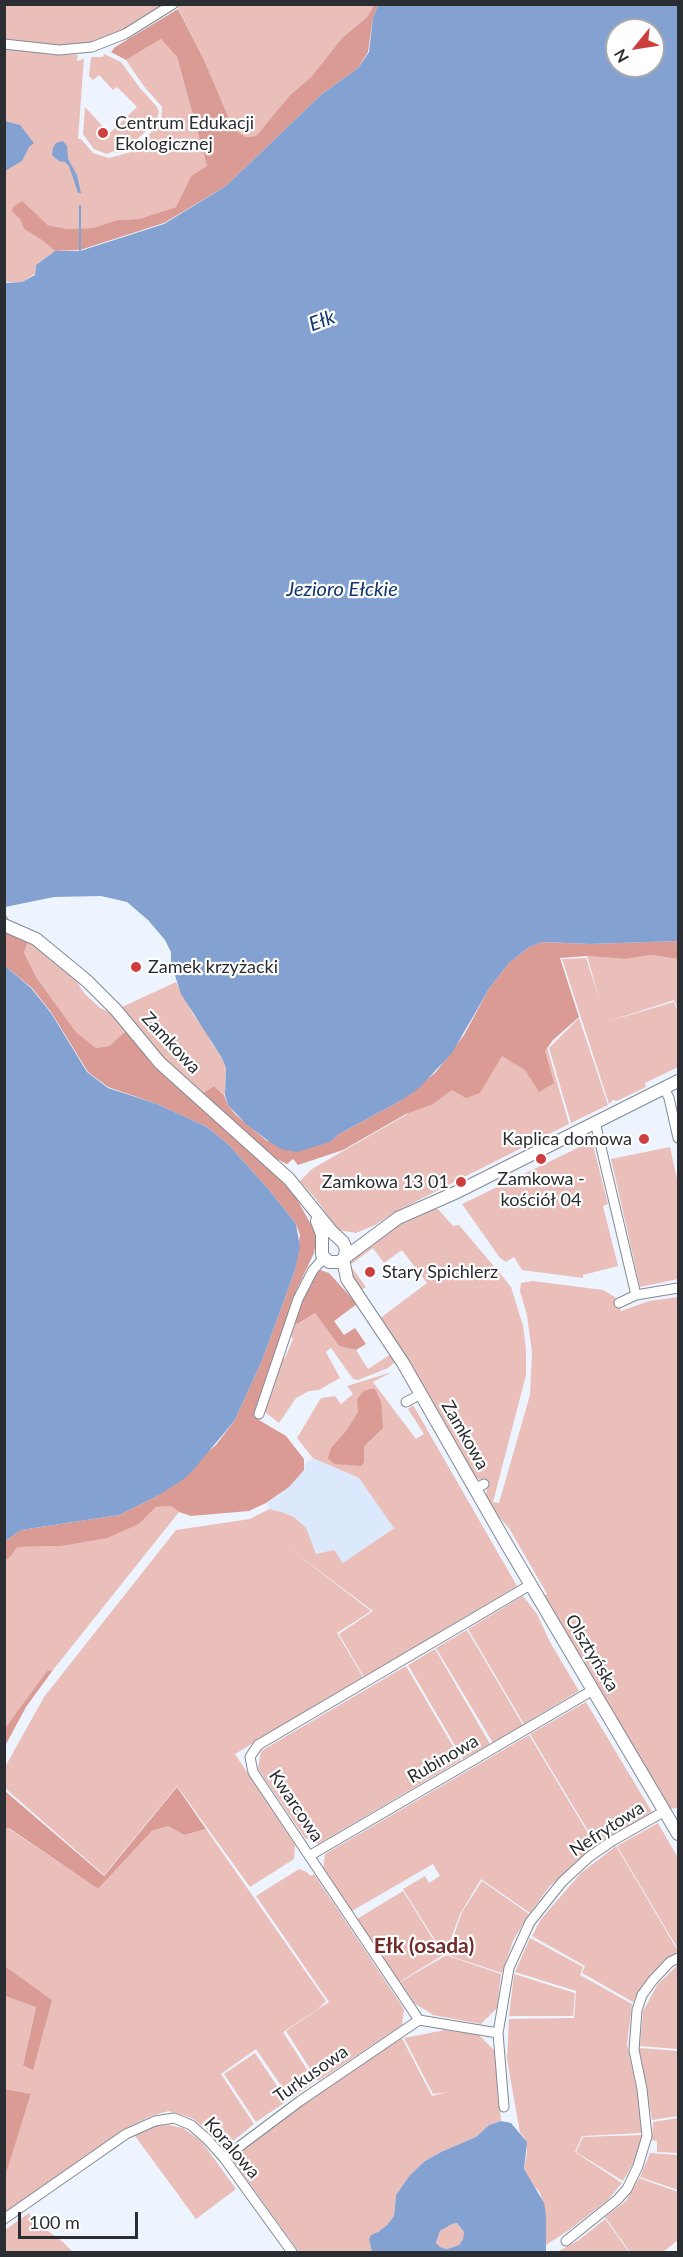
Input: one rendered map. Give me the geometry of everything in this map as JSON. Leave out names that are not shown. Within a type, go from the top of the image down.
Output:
[{"type":"street","points":[[4,44],[58,50],[92,47],[125,34],[173,4]]},
{"type":"street","name":"Zamkowa","points":[[4,925],[36,939],[66,963],[116,1010],[160,1063],[289,1179],[340,1240]]},
{"type":"street","points":[[381,1230],[358,1240],[328,1239],[321,1252],[327,1260],[339,1262],[381,1230],[407,1214],[457,1192],[678,1081]]},
{"type":"street","points":[[664,1088],[669,1098],[678,1138]]},
{"type":"street","points":[[594,1122],[636,1295]]},
{"type":"street","name":"Zamkowa","points":[[304,1196],[321,1228],[324,1243]]},
{"type":"street","points":[[340,1240],[346,1249],[344,1257]]},
{"type":"street","name":"Zamkowa","points":[[344,1257],[347,1279],[480,1487]]},
{"type":"street","points":[[259,1414],[298,1299],[313,1270],[327,1260]]},
{"type":"street","name":"Zamkowa","points":[[327,1260],[342,1282],[366,1307]]},
{"type":"street","points":[[619,1303],[636,1295],[678,1287]]},
{"type":"street","points":[[406,1402],[421,1394]]},
{"type":"street","name":"Olsztyńska","points":[[480,1487],[530,1585],[678,1834]]},
{"type":"street","name":"Kwarcowa","points":[[419,2020],[253,1772],[250,1757],[258,1744],[530,1585]]},
{"type":"street","name":"Rubinowa","points":[[309,1856],[593,1690]]},
{"type":"street","name":"Nefrytowa","points":[[504,2107],[498,2033],[508,1968],[530,1922],[562,1882],[589,1857],[665,1811]]},
{"type":"street","points":[[566,2241],[617,2200],[627,2189],[638,2166],[647,2136],[642,2089],[634,2050],[637,2010],[642,1995],[653,1980],[670,1962],[678,1958]]},
{"type":"street","points":[[419,2020],[498,2033]]},
{"type":"street","name":"Turkusowa","points":[[224,2158],[300,2101],[419,2020]]},
{"type":"street","name":"Koralowa","points":[[4,2219],[126,2134],[154,2121],[174,2118],[191,2125],[224,2158],[292,2253]]},
{"type":"shaded area","points":[[194,4],[374,5],[367,17],[342,38],[311,77],[290,95],[256,136],[246,137],[232,125],[204,60],[177,6]]},
{"type":"shaded area","points":[[5,5],[165,5],[123,31],[91,43],[63,46],[5,41]]},
{"type":"shaded area","points":[[374,5],[378,5],[373,18],[368,52],[358,68],[322,94],[226,186],[164,223],[80,250],[55,251],[24,229],[20,219],[12,212],[13,207],[22,201],[48,225],[67,229],[93,228],[117,220],[139,219],[176,207],[191,176],[207,166],[177,57],[161,39],[126,60],[111,52],[115,47],[178,9],[204,60],[232,125],[246,137],[256,136],[290,95],[311,77],[342,38],[367,17]]},
{"type":"shaded area","points":[[161,39],[177,57],[207,166],[191,176],[176,207],[139,219],[117,220],[93,228],[67,229],[48,225],[24,204],[12,212],[20,219],[24,229],[55,251],[36,265],[35,274],[22,282],[5,282],[5,48],[78,55],[77,61],[84,59],[78,139],[81,139],[93,153],[109,158],[140,147],[161,122],[162,107],[126,60]]},
{"type":"shaded area","points":[[104,54],[121,62],[159,112],[156,122],[134,142],[134,145],[117,153],[114,151],[107,154],[94,149],[83,134],[85,107],[108,132],[111,132],[137,107],[117,87],[113,90],[99,75],[93,80],[89,76],[91,57],[103,57]]},
{"type":"shaded area","points":[[4,912],[20,937],[28,942],[24,952],[36,977],[76,1032],[96,1048],[109,1046],[126,1031],[152,1064],[277,1176],[295,1196],[317,1235],[314,1253],[296,1291],[256,1412],[259,1420],[286,1436],[304,1459],[304,1470],[289,1487],[266,1503],[249,1511],[191,1516],[171,1506],[156,1507],[139,1524],[107,1538],[61,1546],[17,1547],[5,1561],[5,1541],[21,1530],[119,1515],[157,1496],[216,1445],[235,1420],[263,1358],[295,1270],[300,1235],[296,1224],[270,1191],[228,1144],[207,1127],[157,1104],[108,1087],[88,1072],[51,1012],[32,988],[5,966]]},
{"type":"shaded area","points":[[678,941],[678,959],[651,955],[625,959],[587,956],[560,958],[579,1017],[553,1040],[545,1051],[554,1083],[539,1092],[525,1070],[502,1056],[480,1093],[466,1098],[452,1090],[433,1104],[406,1114],[343,1150],[298,1165],[293,1159],[287,1164],[275,1158],[203,1093],[214,1086],[224,1095],[236,1115],[267,1141],[330,1142],[339,1134],[400,1101],[436,1072],[464,1035],[490,987],[509,963],[529,947],[543,942],[590,944]]},
{"type":"shaded area","points":[[28,942],[74,977],[84,993],[100,1008],[113,1014],[126,1031],[109,1046],[96,1048],[76,1032],[36,977],[24,952]]},
{"type":"shaded area","points":[[651,955],[678,959],[678,1009],[674,1000],[606,1022],[674,1002],[678,1012],[678,1067],[645,1083],[646,1087],[617,1101],[613,1100],[609,1104],[562,959],[586,958],[601,1004],[587,956],[625,959]]},
{"type":"shaded area","points":[[527,977],[569,1124],[395,1212],[375,1225],[356,1233],[338,1230],[300,1181],[312,1169],[406,1115],[475,1064]]},
{"type":"shaded area","points":[[176,982],[194,1016],[208,1033],[222,1058],[226,1068],[225,1095],[214,1086],[203,1093],[158,1055],[122,1007]]},
{"type":"shaded area","points":[[579,1018],[608,1105],[571,1123],[549,1048]]},
{"type":"shaded area","points":[[592,1141],[608,1204],[603,1206],[618,1266],[583,1275],[583,1278],[522,1270],[514,1257],[506,1262],[500,1258],[462,1204]]},
{"type":"shaded area","points":[[670,1147],[678,1184],[678,1279],[640,1287],[611,1159]]},
{"type":"shaded area","points":[[438,1209],[453,1226],[459,1225],[511,1287],[523,1326],[526,1375],[493,1502],[499,1503],[530,1395],[532,1353],[527,1315],[520,1291],[521,1283],[533,1281],[603,1290],[615,1297],[621,1311],[649,1301],[678,1297],[678,1808],[668,1809],[542,1598],[547,1594],[509,1528],[498,1516],[486,1495],[487,1490],[481,1480],[476,1479],[432,1401],[379,1319],[427,1283],[402,1250],[384,1263],[373,1248],[350,1265],[366,1287],[361,1290],[346,1265],[347,1261],[396,1227]]},
{"type":"shaded area","points":[[320,1270],[329,1273],[357,1304],[334,1321],[344,1335],[355,1328],[366,1344],[356,1350],[339,1346],[315,1313],[298,1324],[292,1321],[310,1282]]},
{"type":"shaded area","points":[[315,1313],[339,1346],[356,1350],[368,1369],[391,1354],[395,1362],[388,1368],[358,1380],[353,1379],[331,1348],[326,1352],[340,1378],[319,1390],[309,1391],[296,1398],[279,1423],[265,1412],[265,1405],[279,1358],[285,1358],[293,1339],[289,1332],[292,1321],[299,1324]]},
{"type":"shaded area","points":[[392,1372],[373,1382],[416,1439],[424,1434],[408,1409],[413,1405],[517,1586],[364,1677],[339,1634],[373,1611],[281,1542],[371,1611],[337,1633],[363,1677],[235,1754],[295,1845],[294,1859],[250,1887],[177,1786],[104,1875],[5,1788],[5,1767],[44,1697],[176,1530],[250,1519],[269,1509],[294,1517],[306,1528],[316,1554],[334,1550],[343,1563],[394,1528],[359,1478],[313,1458],[297,1438],[321,1398],[335,1396],[341,1404],[353,1394],[347,1386]]},
{"type":"shaded area","points":[[375,1389],[381,1402],[383,1428],[364,1446],[364,1462],[361,1466],[334,1464],[328,1458],[331,1448],[347,1430],[358,1412],[357,1399],[364,1391]]},
{"type":"shaded area","points":[[313,1458],[359,1478],[394,1527],[343,1564],[316,1554],[281,1512],[269,1509],[267,1503],[278,1496],[304,1470],[305,1464]]},
{"type":"shaded area","points":[[171,1506],[179,1512],[53,1670],[47,1671],[5,1729],[5,1561],[16,1547],[61,1546],[139,1524],[156,1507]]},
{"type":"shaded area","points":[[523,1596],[537,1614],[550,1642],[579,1691],[524,1724],[468,1629]]},
{"type":"shaded area","points":[[467,1630],[523,1725],[493,1743],[436,1648]]},
{"type":"shaded area","points":[[435,1649],[490,1744],[463,1759],[408,1665]]},
{"type":"shaded area","points":[[406,1666],[461,1760],[318,1844],[305,1838],[258,1769],[261,1751]]},
{"type":"shaded area","points":[[53,1670],[26,1707],[5,1746],[6,1727],[47,1671]]},
{"type":"shaded area","points":[[586,1702],[652,1812],[596,1844],[530,1734]]},
{"type":"shaded area","points":[[529,1735],[595,1845],[549,1887],[530,1913],[481,1879],[460,1914],[445,1955],[501,1974],[497,2008],[481,2024],[433,2015],[414,2003],[400,1982],[445,1956],[403,1889],[425,1876],[429,1883],[440,1876],[433,1864],[352,1911],[323,1869],[325,1854]]},
{"type":"shaded area","points":[[177,1787],[206,1829],[184,1835],[168,1826],[152,1831],[98,1889],[9,1828],[5,1829],[5,1791],[104,1876]]},
{"type":"shaded area","points":[[658,1823],[678,1858],[678,1949],[617,1846]]},
{"type":"shaded area","points":[[168,1826],[184,1835],[206,1829],[326,2001],[318,2009],[283,2032],[315,2082],[290,2099],[256,2049],[221,2074],[254,2124],[224,2148],[211,2133],[192,2118],[169,2111],[151,2116],[124,2129],[5,2213],[4,2176],[31,2095],[5,2089],[5,1996],[36,2006],[23,2065],[52,2000],[5,1966],[5,1829],[8,1828],[98,1889],[152,1831]]},
{"type":"shaded area","points":[[616,1846],[678,1951],[651,1974],[633,2002],[582,1973],[585,1966],[532,1936],[541,1919],[581,1873]]},
{"type":"shaded area","points":[[299,1869],[310,1876],[314,1874],[404,2009],[402,2025],[318,2081],[286,2031],[329,2002],[256,1896]]},
{"type":"shaded area","points":[[482,1881],[529,1914],[513,1941],[502,1973],[447,1955],[462,1912]]},
{"type":"shaded area","points":[[403,1891],[443,1955],[399,1982],[357,1919]]},
{"type":"shaded area","points":[[530,1938],[583,1967],[580,1975],[632,2004],[627,2044],[637,2091],[642,2133],[582,2136],[575,2152],[622,2183],[608,2200],[546,2245],[546,2215],[540,2193],[525,2175],[524,2169],[527,2152],[524,2137],[520,2133],[507,2059],[509,2019],[574,2018],[576,1991],[515,1972]]},
{"type":"shaded area","points":[[678,1965],[678,2049],[640,2046],[643,2011],[658,1984]]},
{"type":"shaded area","points":[[5,1966],[52,2000],[33,2070],[23,2065],[36,2007],[5,1996]]},
{"type":"shaded area","points":[[514,1974],[575,1993],[573,2016],[509,2016]]},
{"type":"shaded area","points":[[445,2030],[479,2035],[494,2050],[501,2121],[489,2125],[476,2137],[425,2161],[410,2175],[396,2195],[394,2216],[387,2225],[369,2239],[372,2252],[299,2252],[231,2158],[303,2105],[402,2038],[432,2096],[448,2092],[433,2094],[404,2038]]},
{"type":"shaded area","points":[[639,2048],[678,2051],[678,2116],[652,2120]]},
{"type":"shaded area","points":[[255,2053],[287,2101],[256,2122],[224,2074]]},
{"type":"shaded area","points":[[4,2089],[31,2094],[5,2176],[4,2176]]},
{"type":"shaded area","points":[[678,2118],[678,2153],[657,2152],[657,2141],[652,2140],[653,2122]]},
{"type":"shaded area","points":[[169,2125],[183,2128],[202,2142],[236,2189],[196,2219],[135,2136],[155,2126]]},
{"type":"shaded area","points":[[642,2135],[635,2160],[623,2181],[576,2152],[583,2137]]},
{"type":"shaded area","points":[[650,2153],[678,2155],[678,2190],[640,2177]]},
{"type":"shaded area","points":[[639,2178],[678,2192],[678,2240],[663,2252],[630,2252],[605,2217],[626,2201]]},
{"type":"shaded area","points":[[29,2213],[34,2221],[73,2252],[5,2252],[5,2230]]},
{"type":"shaded area","points":[[605,2219],[629,2252],[557,2252],[579,2240]]},
{"type":"shaded area","points":[[457,2223],[464,2232],[459,2245],[447,2249],[436,2244],[440,2231]]},
{"type":"water","name":"Jezioro Ełckie","points":[[378,5],[678,5],[678,941],[590,944],[543,942],[529,947],[509,963],[490,987],[452,1053],[419,1088],[339,1134],[330,1142],[297,1152],[281,1149],[267,1140],[246,1124],[228,1105],[225,1095],[226,1068],[181,994],[171,963],[171,952],[165,940],[148,920],[127,902],[101,896],[54,897],[5,907],[5,283],[22,282],[35,275],[36,265],[55,251],[80,251],[164,224],[226,186],[322,94],[358,68],[369,52],[373,18]]},
{"type":"water","points":[[5,121],[20,125],[34,143],[29,147],[22,161],[5,171]]},
{"type":"water","points":[[63,141],[67,146],[68,159],[77,175],[81,193],[78,193],[69,166],[52,155],[56,143]]},
{"type":"water","points":[[5,966],[31,988],[51,1013],[87,1072],[108,1088],[157,1104],[207,1127],[228,1144],[296,1224],[300,1247],[295,1270],[263,1358],[235,1420],[184,1479],[119,1515],[21,1530],[5,1541]]},
{"type":"water","points":[[501,2121],[511,2123],[527,2142],[524,2169],[544,2203],[546,2252],[372,2252],[369,2239],[371,2235],[387,2225],[394,2216],[396,2195],[410,2175],[425,2161],[476,2137],[489,2125]],"holes":[[[457,2223],[464,2232],[459,2245],[447,2249],[436,2243],[440,2231],[452,2224]]]},
{"type":"waterway","points":[[80,206],[80,250]]},
{"type":"place","name":"Centrum Edukacji Ekologicznej","points":[[103,133]]},
{"type":"place","name":"Zamek krzyżacki","points":[[136,967]]},
{"type":"place","name":"Kaplica domowa","points":[[644,1139]]},
{"type":"place","name":"Zamkowa - kościół 04","points":[[541,1159]]},
{"type":"place","name":"Zamkowa 13 01","points":[[461,1182]]},
{"type":"place","name":"Stary Spichlerz","points":[[370,1272]]},
{"type":"district","name":"Ełk (osada)","points":[[424,1946]]},
{"type":"water label","name":"Ełk","points":[[322,321]]}]
